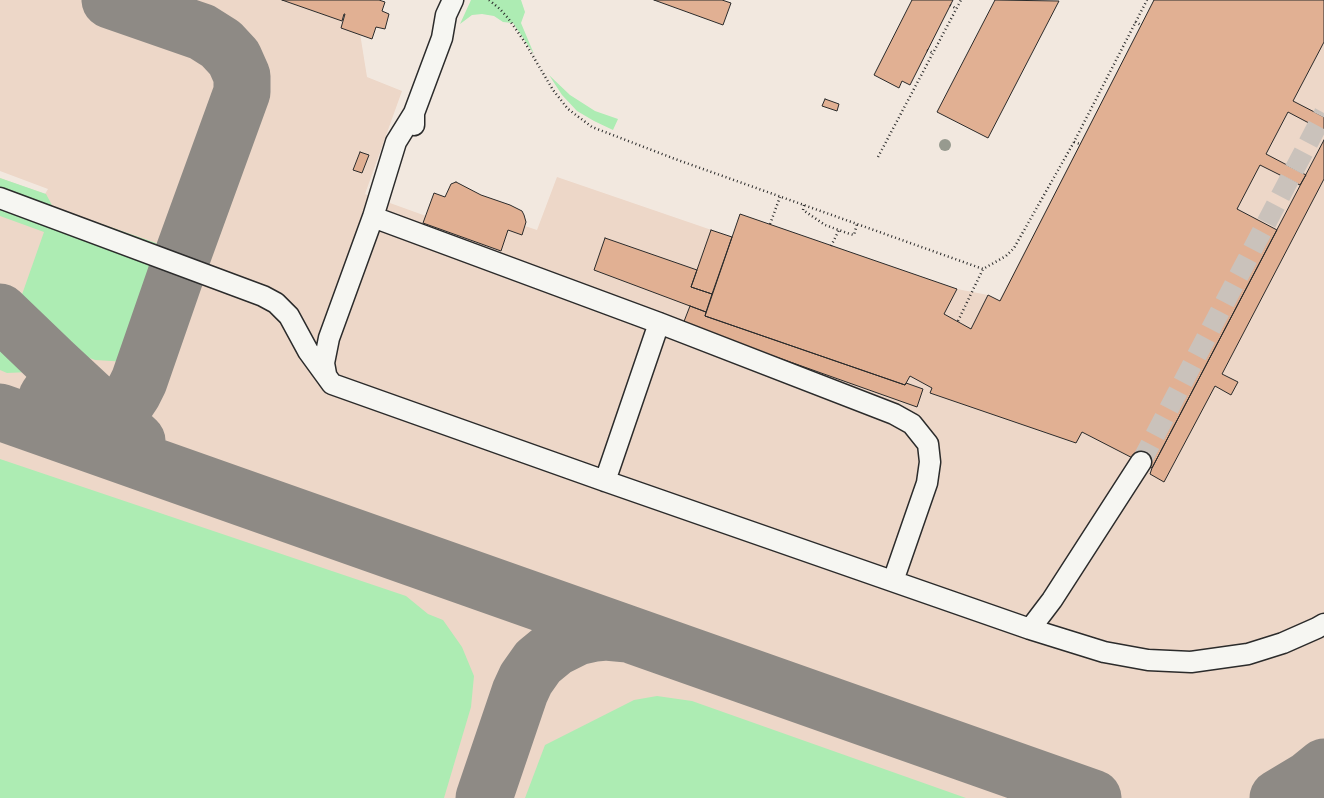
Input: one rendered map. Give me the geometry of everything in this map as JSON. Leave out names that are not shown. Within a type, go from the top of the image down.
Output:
[{"type":"lane","points":[[326,374],[324,363],[329,338],[373,217],[396,142],[414,122],[442,38],[446,15],[453,0]]},
{"type":"lane","points":[[442,38],[455,20],[463,0]]},
{"type":"lane","points":[[0,198],[263,296],[276,303],[289,316],[308,351],[332,384],[1030,629],[1104,652],[1148,660],[1191,662],[1248,654],[1283,643],[1324,624]]},
{"type":"lane","points":[[373,217],[659,322],[894,414],[912,424],[928,444],[930,462],[927,483],[893,580]]},
{"type":"lane","points":[[605,481],[659,322]]},
{"type":"lane","points":[[1030,629],[1052,600],[1141,462]]},
{"type":"path","points":[[488,0],[500,9],[508,18],[524,41],[553,90],[568,109],[592,127],[675,159],[983,269]]},
{"type":"path","points":[[878,156],[961,0]]},
{"type":"path","points":[[958,321],[983,269],[1006,256],[1014,248],[1074,142],[1147,0]]},
{"type":"path","points":[[950,6],[957,9]]},
{"type":"path","points":[[1135,22],[1141,25]]},
{"type":"path","points":[[928,50],[933,53]]},
{"type":"path","points":[[1074,142],[1080,144]]},
{"type":"path","points":[[770,224],[780,197]]},
{"type":"path","points":[[804,205],[803,210],[825,225],[854,235],[857,224]]},
{"type":"path","points":[[831,246],[839,230]]},
{"type":"shaded area","points":[[0,0],[282,0],[359,27],[367,77],[402,91],[365,194],[426,216],[434,193],[445,197],[451,184],[456,182],[481,195],[518,209],[524,215],[525,226],[537,230],[557,177],[732,237],[740,214],[957,289],[988,295],[999,301],[1154,0],[1324,0],[1324,798],[0,798],[0,178],[45,194],[48,189],[0,171]]},
{"type":"green space","points":[[471,0],[521,0],[525,12],[521,23],[534,54],[513,23],[503,22],[494,16],[482,14],[472,15],[460,24]]},
{"type":"green space","points":[[549,75],[570,95],[595,111],[618,119],[613,130],[577,111],[562,95]]},
{"type":"green space","points":[[0,178],[46,194],[53,207],[176,250],[128,362],[95,360],[69,350],[19,303],[44,232],[0,216]]},
{"type":"green space","points":[[0,334],[27,358],[23,364],[29,372],[7,373],[0,370]]},
{"type":"green space","points":[[0,459],[406,596],[428,614],[443,620],[462,647],[474,676],[471,707],[444,798],[0,798]]},
{"type":"green space","points":[[657,696],[692,701],[966,798],[525,798],[545,745],[634,700]]},
{"type":"building","points":[[282,0],[379,0],[385,2],[382,11],[389,14],[385,29],[376,27],[372,39],[341,28],[345,14],[342,21]]},
{"type":"building","points":[[654,0],[722,0],[731,3],[723,25]]},
{"type":"building","points":[[912,0],[953,0],[910,85],[902,81],[899,88],[874,75]]},
{"type":"building","points":[[995,0],[1059,1],[988,138],[937,112]]},
{"type":"building","points":[[1154,0],[1324,0],[1324,42],[1293,101],[1324,117],[1324,131],[1288,112],[1266,154],[1306,175],[1300,185],[1260,165],[1237,209],[1277,230],[1152,468],[1082,432],[1076,443],[930,393],[932,388],[910,376],[905,385],[705,316],[740,214],[957,289],[944,314],[971,329],[988,295],[1000,301]]},
{"type":"building","points":[[825,99],[839,104],[837,111],[822,106]]},
{"type":"building","points":[[1324,140],[1324,179],[1222,374],[1238,382],[1231,395],[1215,386],[1164,482],[1150,474],[1152,468]]},
{"type":"building","points":[[360,152],[369,155],[362,173],[353,170]]},
{"type":"building","points":[[456,182],[481,195],[510,205],[522,211],[526,222],[522,235],[508,230],[501,251],[423,223],[434,193],[445,197],[451,184]]},
{"type":"building","points":[[711,230],[732,237],[712,294],[691,287]]},
{"type":"building","points":[[605,238],[697,270],[691,287],[712,294],[706,312],[594,270]]},
{"type":"building","points":[[690,306],[706,312],[705,316],[905,385],[906,383],[923,389],[917,407],[683,324]]},
{"type":"taxiway","points":[[49,429],[72,430],[91,426],[118,410],[127,402],[133,393],[139,381],[242,92],[242,76],[234,58],[221,44],[202,32],[110,0]]},
{"type":"taxiway","points":[[0,312],[51,361],[54,366],[54,387],[47,397]]},
{"type":"taxiway","points":[[51,361],[137,441]]},
{"type":"taxiway","points":[[0,412],[1093,798]]},
{"type":"taxiway","points":[[484,798],[520,692],[526,679],[538,662],[555,648],[577,637],[606,632],[628,634]]},
{"type":"taxiway","points":[[1278,798],[1308,780],[1324,767]]},
{"type":"tunnel","points":[[1141,462],[1324,113]]}]
